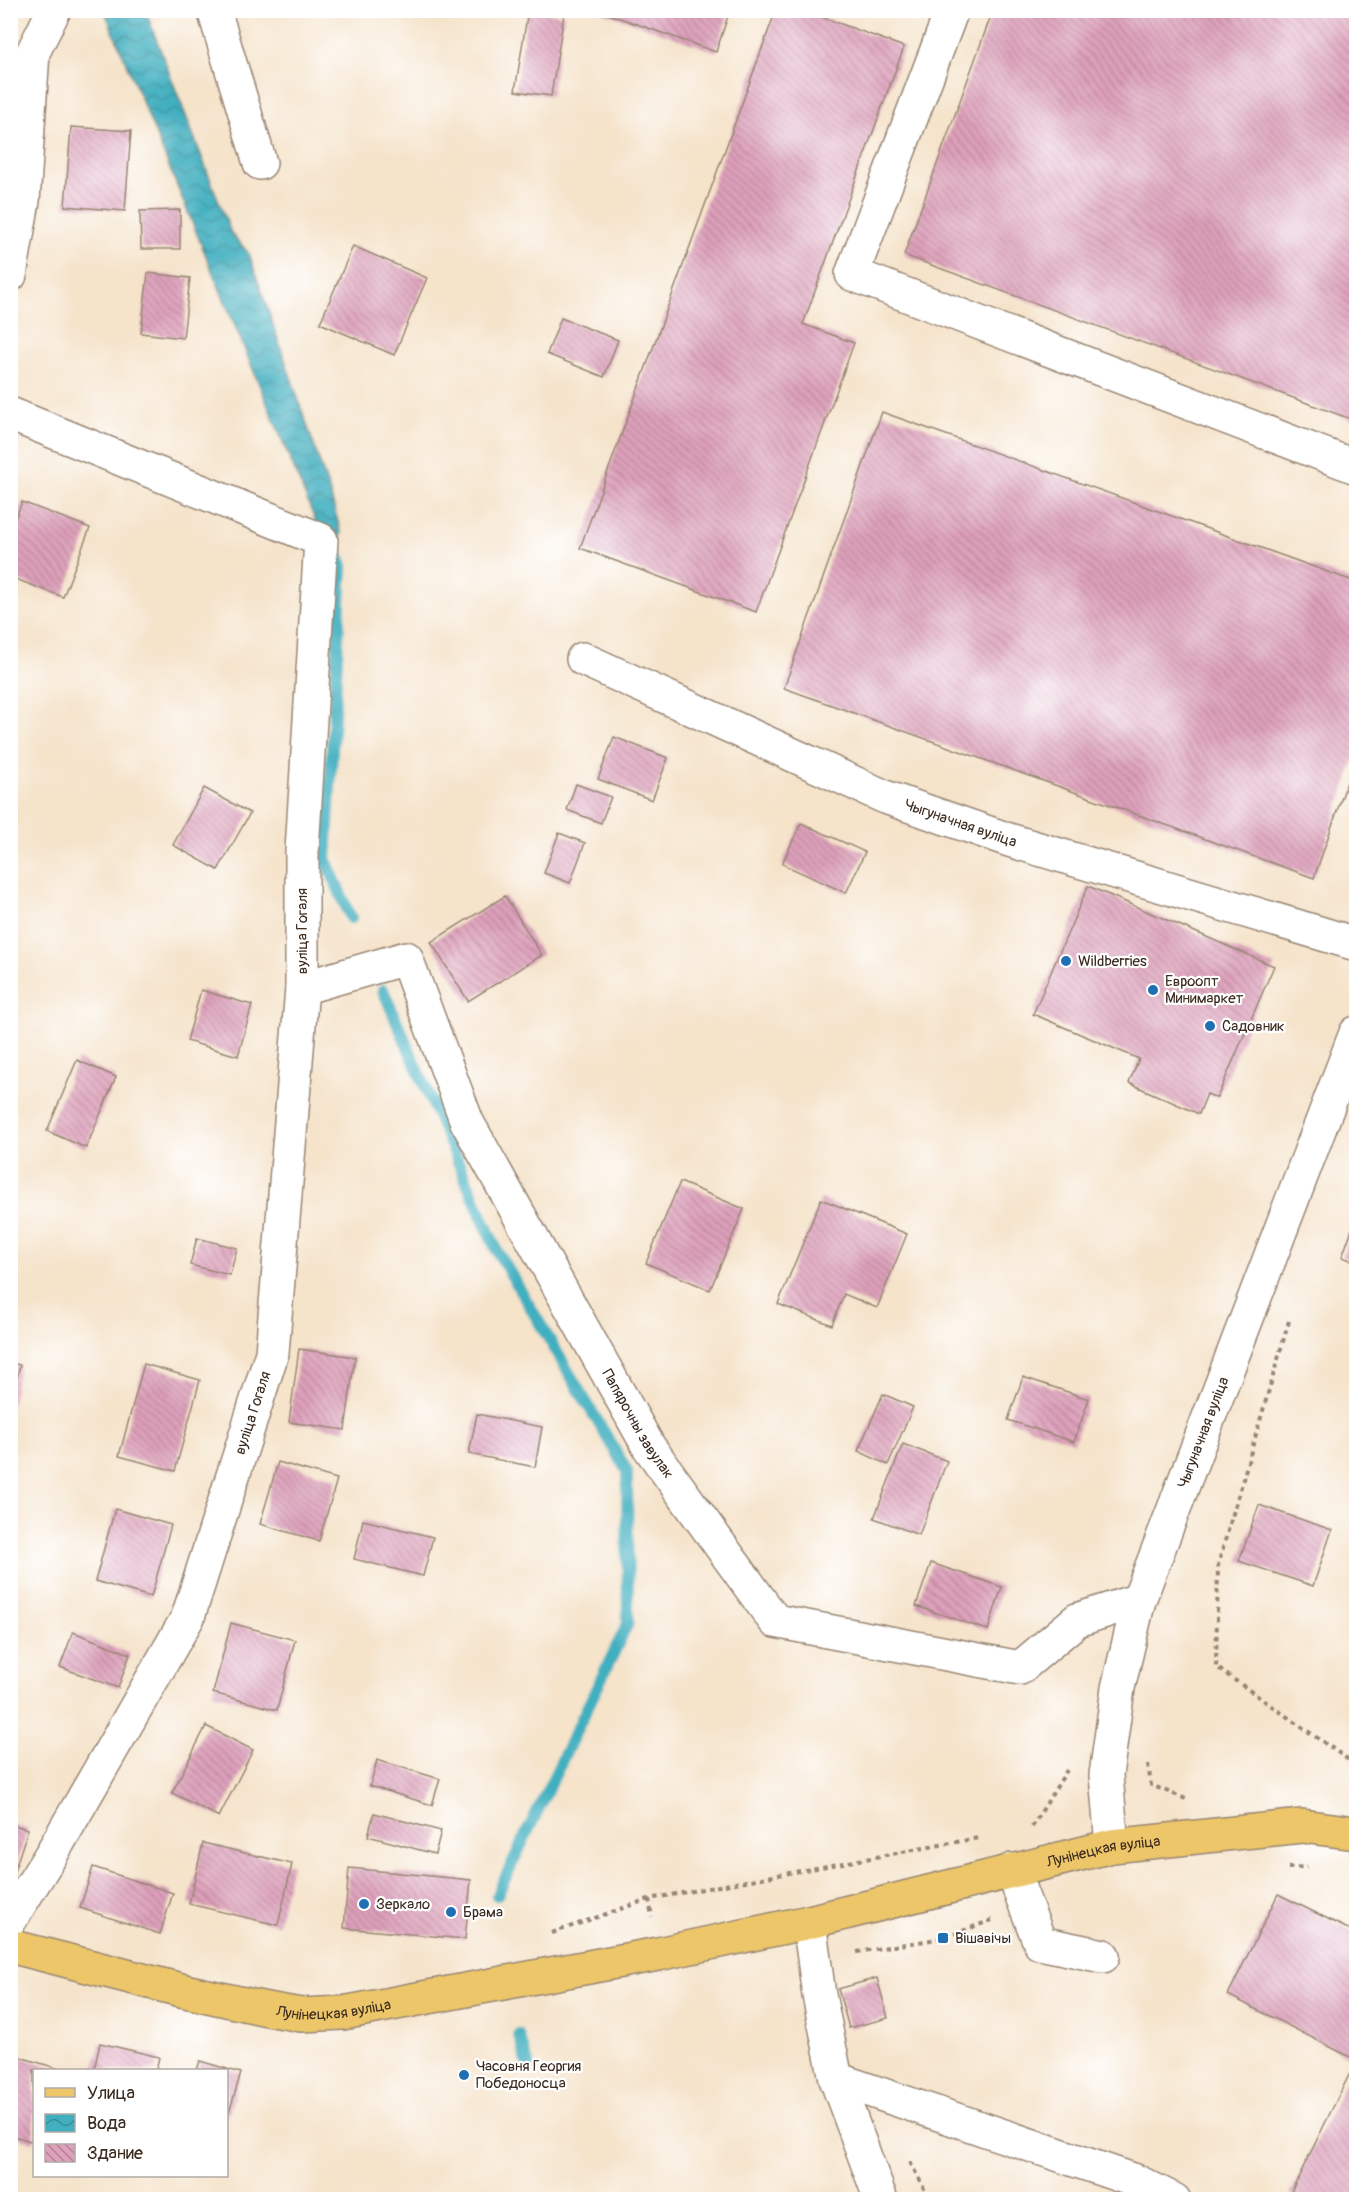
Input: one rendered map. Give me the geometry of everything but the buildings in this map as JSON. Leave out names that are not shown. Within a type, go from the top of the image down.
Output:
[{"type":"main road","name":"Лунінецкая вуліца","points":[[10,1946],[185,1991],[301,2015],[343,2013],[658,1954],[809,1922],[1112,1846],[1302,1826],[1356,1833]]},
{"type":"street","points":[[10,275],[33,52],[54,10]]},
{"type":"street","points":[[214,10],[260,163]]},
{"type":"street","points":[[952,10],[852,274],[1356,467]]},
{"type":"street","name":"вуліца Гогаля","points":[[10,414],[321,540],[302,851],[302,988],[272,1353],[188,1617],[52,1853],[10,1920]]},
{"type":"street","name":"Чыгуначная вуліца","points":[[583,659],[885,797],[1009,840],[1356,944]]},
{"type":"street","name":"Папярочны завулак","points":[[302,988],[406,958],[467,1122],[649,1447],[774,1621],[1020,1668],[1077,1620],[1139,1600]]},
{"type":"street","name":"Чыгуначная вуліца","points":[[1112,1846],[1106,1775],[1118,1688],[1139,1600],[1356,1033]]},
{"type":"street","points":[[1012,1870],[1040,1943],[1103,1956]]},
{"type":"street","points":[[809,1922],[819,1995],[836,2079],[881,2199]]},
{"type":"street","points":[[836,2079],[1132,2190],[1174,2199]]},
{"type":"path","points":[[1292,1313],[1218,1565],[1216,1667],[1356,1765]]},
{"type":"path","points":[[1148,1762],[1151,1785],[1189,1800]]},
{"type":"path","points":[[1031,1828],[1070,1766]]},
{"type":"path","points":[[541,1937],[649,1899],[986,1836]]},
{"type":"path","points":[[1287,1868],[1310,1867]]},
{"type":"path","points":[[944,1938],[1026,1907]]},
{"type":"path","points":[[867,2161],[904,2150],[930,2199]]},
{"type":"path","points":[[1053,2196],[1063,2199]]},
{"type":"water","points":[[142,10],[147,15],[231,233],[249,254],[330,493],[341,533],[333,563],[106,14],[110,11]]},
{"type":"waterway","points":[[331,538],[342,566],[326,860],[351,918]]},
{"type":"waterway","points":[[383,990],[497,1251],[627,1471],[628,1623],[497,1895]]},
{"type":"waterway","points":[[519,2035],[529,2068]]},
{"type":"place","name":"Wildberries","points":[[1066,961]]},
{"type":"place","name":"Евроопт Минимаркет","points":[[1153,990]]},
{"type":"place","name":"Садовник","points":[[1210,1026]]},
{"type":"place","name":"Зеркало","points":[[364,1904]]},
{"type":"place","name":"Брама","points":[[451,1912]]},
{"type":"place","name":"Вішавічы","points":[[943,1938]]},
{"type":"place","name":"Часовня Георгия Победоносца","points":[[464,2075]]}]
